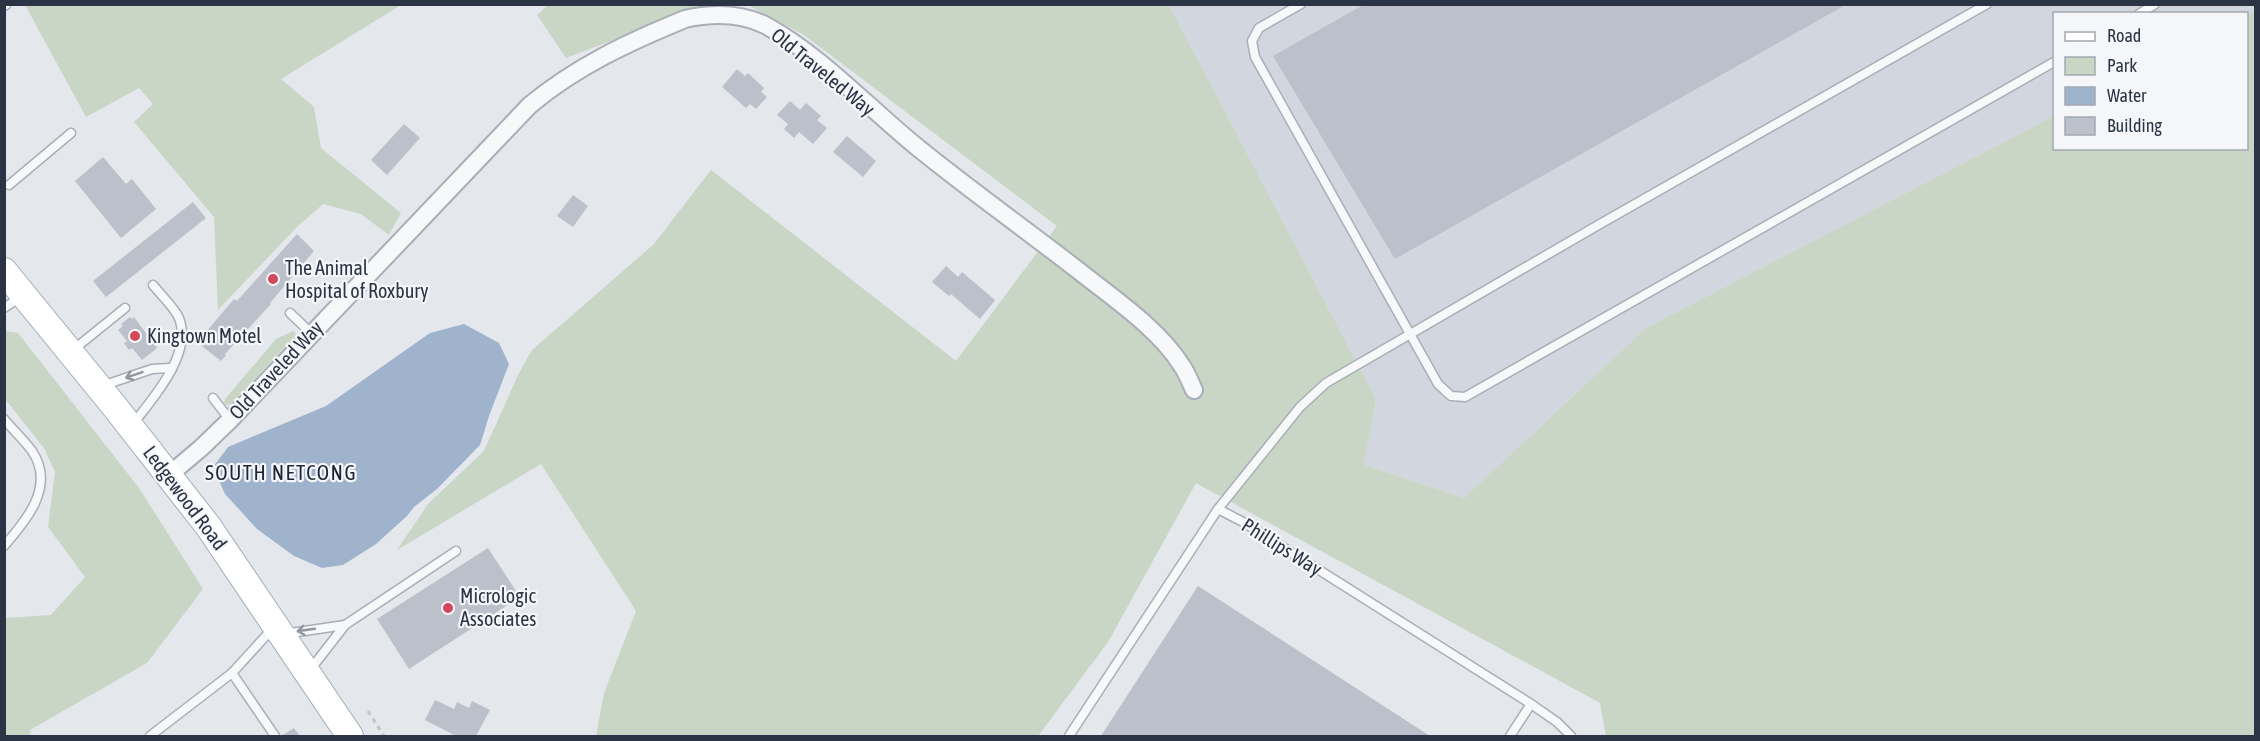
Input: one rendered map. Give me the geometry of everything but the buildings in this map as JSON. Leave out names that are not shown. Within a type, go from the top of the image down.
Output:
[{"type":"main road","name":"Ledgewood Road","points":[[4,271],[14,301],[70,352],[221,544],[350,736]]},
{"type":"street","name":"Old Traveled Way","points":[[169,475],[230,420],[505,129],[547,90],[601,57],[642,36],[685,19],[699,16],[725,15],[764,25],[826,68],[919,148],[1060,257],[1152,332],[1181,365],[1194,390]]},
{"type":"lane","points":[[1301,4],[1259,28],[1252,41],[1255,57],[1438,384],[1451,396],[1465,397],[2053,63]]},
{"type":"lane","points":[[1069,736],[1218,509],[1300,407],[1326,383],[1987,4]]},
{"type":"lane","points":[[2142,12],[2155,4]]},
{"type":"lane","points":[[6,187],[71,133]]},
{"type":"lane","points":[[130,426],[162,387],[180,348],[182,337],[178,316],[153,285]]},
{"type":"lane","points":[[70,352],[125,308]]},
{"type":"lane","points":[[290,313],[311,333]]},
{"type":"lane","points":[[99,387],[152,369],[170,368]]},
{"type":"lane","points":[[213,398],[230,420]]},
{"type":"lane","points":[[4,419],[33,452],[40,467],[41,482],[37,502],[28,519],[4,546]]},
{"type":"lane","name":"Phillips Way","points":[[1218,509],[1253,528],[1532,704],[1557,722],[1571,736]]},
{"type":"lane","points":[[308,673],[345,625],[456,551]]},
{"type":"lane","points":[[150,736],[232,673],[279,629],[345,625]]},
{"type":"lane","points":[[232,673],[275,736]]},
{"type":"lane","points":[[1510,736],[1532,704]]},
{"type":"path","points":[[368,711],[384,736]]},
{"type":"shaded area","points":[[2255,4],[2256,11],[2248,15],[2248,12],[2053,12],[2053,117],[1646,328],[1464,498],[1364,465],[1376,399],[1169,5]]},
{"type":"green space","points":[[25,5],[401,5],[281,79],[314,107],[321,148],[401,213],[389,235],[361,214],[323,204],[297,227],[218,310],[214,217],[134,122],[153,104],[139,88],[86,117]]},
{"type":"green space","points":[[548,5],[705,5],[566,58],[537,15]]},
{"type":"green space","points":[[748,5],[1169,5],[1376,399],[1364,465],[1464,498],[1646,328],[2053,117],[2053,150],[2248,150],[2248,15],[2255,11],[2255,736],[1606,736],[1600,703],[1196,483],[1108,642],[1038,736],[596,736],[604,693],[636,611],[541,464],[397,550],[428,504],[484,451],[518,375],[532,350],[653,245],[711,170],[956,361],[1057,226],[804,35]]},
{"type":"green space","points":[[5,331],[18,333],[139,488],[203,589],[147,663],[30,730],[31,736],[5,736],[5,618],[51,615],[85,577],[48,527],[55,472],[44,448],[5,399]]},
{"type":"green space","points":[[293,331],[296,333],[295,336],[231,404],[226,405],[225,399],[276,339]]},
{"type":"water","points":[[464,324],[499,343],[509,364],[480,445],[437,489],[414,507],[376,544],[343,565],[322,568],[294,556],[257,529],[225,494],[213,467],[228,447],[326,406],[430,333]]},
{"type":"place","name":"The Animal Hospital of Roxbury","points":[[273,279]]},
{"type":"place","name":"Kingtown Motel","points":[[135,336]]},
{"type":"place","name":"Micrologic Associates","points":[[448,608]]},
{"type":"district","name":"SOUTH NETCONG","points":[[281,473]]}]
